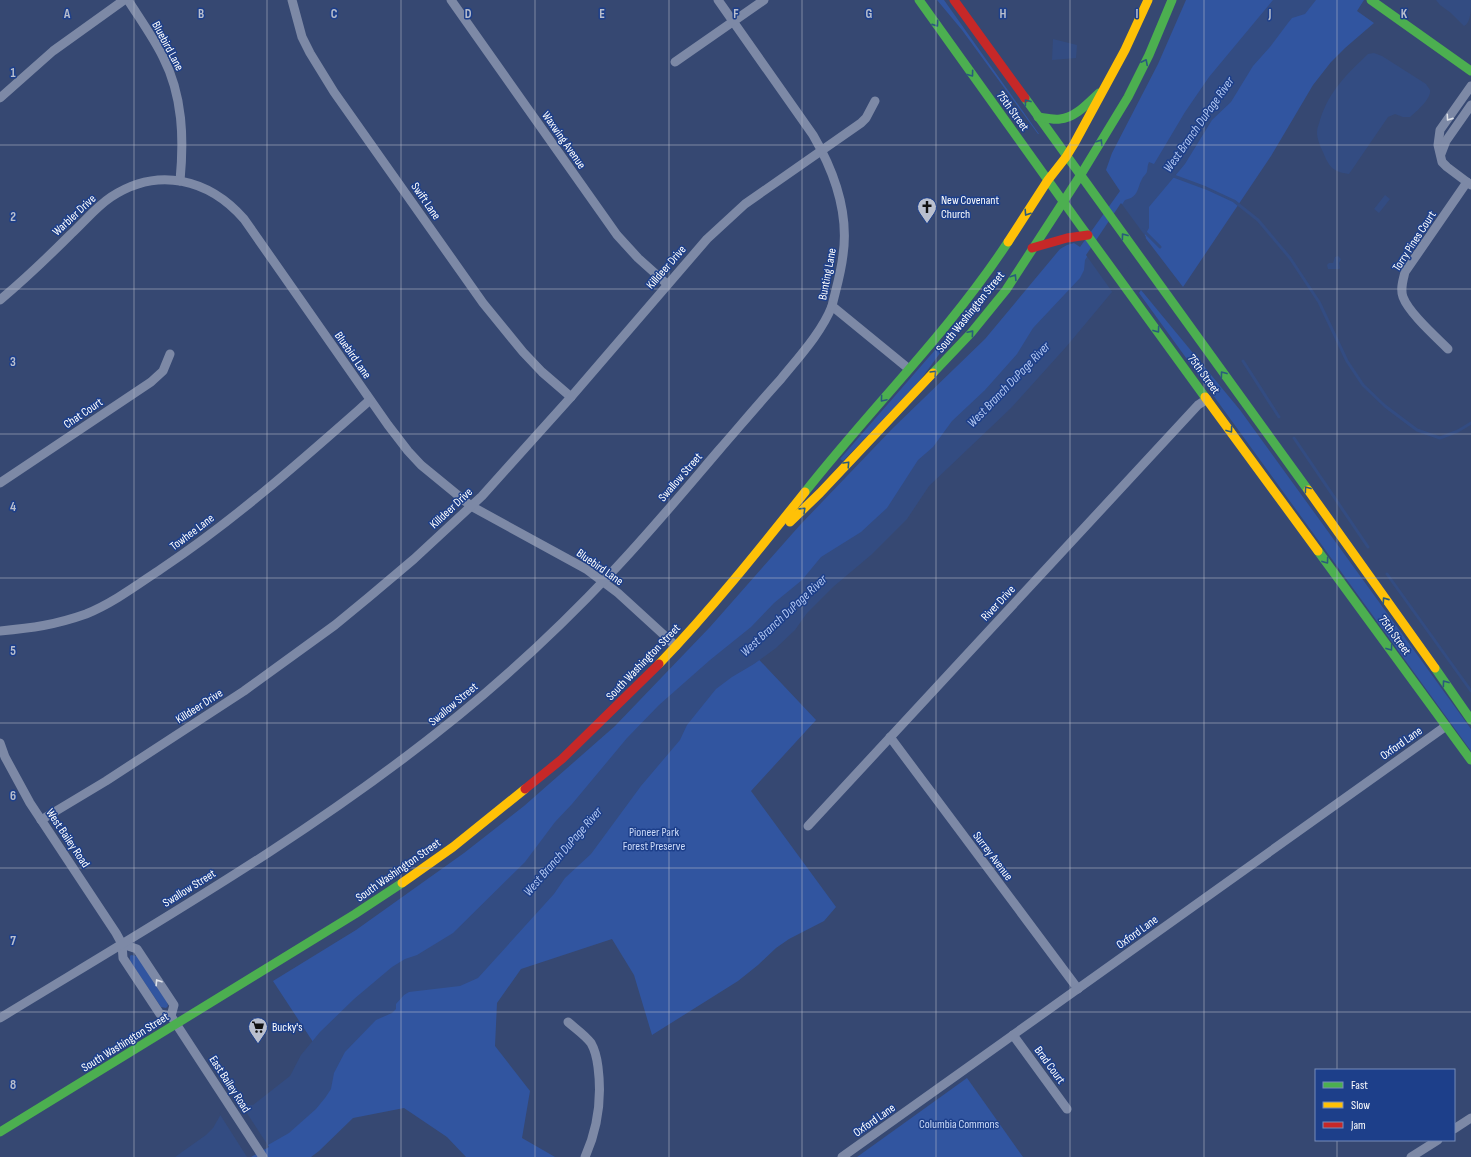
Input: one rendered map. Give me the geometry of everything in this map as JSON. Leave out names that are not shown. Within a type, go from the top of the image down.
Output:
[{"type":"main road","name":"75th Street","points":[[919,0],[1207,399],[1471,760]]},
{"type":"main road","name":"75th Street","points":[[954,0],[1104,210],[1469,713]]},
{"type":"main road","name":"South Washington Street","points":[[0,1132],[355,914],[402,883],[453,847],[562,759],[616,707],[676,646],[754,556],[811,484],[961,307],[994,263],[1048,180],[1066,157],[1125,50],[1148,0]]},
{"type":"main road","name":"South Washington Street","points":[[754,556],[820,493],[971,333],[1006,290],[1080,176],[1128,97],[1149,55],[1172,0]]},
{"type":"main road","points":[[1371,0],[1471,71]]},
{"type":"main road","points":[[1038,117],[1065,118],[1074,113],[1103,90]]},
{"type":"main road","points":[[1032,248],[1067,238],[1088,235]]},
{"type":"street","points":[[0,98],[59,46],[124,0]]},
{"type":"street","name":"Bluebird Lane","points":[[128,0],[164,58],[176,92],[182,130],[180,181],[198,185],[215,194],[226,201],[236,211],[408,451],[421,466],[471,506],[548,548],[586,570],[603,582],[618,593],[676,646]]},
{"type":"street","name":"Swift Lane","points":[[292,0],[302,37],[330,86],[483,303],[506,332],[542,372],[571,397]]},
{"type":"street","name":"Waxwing Avenue","points":[[451,0],[617,236],[638,258],[667,284]]},
{"type":"street","name":"Bunting Lane","points":[[718,0],[813,135],[830,168],[844,222],[844,254],[832,306],[909,369]]},
{"type":"street","points":[[675,62],[764,0]]},
{"type":"street","points":[[1469,184],[1442,162],[1438,145],[1440,130],[1471,86]]},
{"type":"street","points":[[822,150],[861,123],[866,118],[875,101]]},
{"type":"street","points":[[1440,156],[1446,141],[1471,105]]},
{"type":"street","name":"Killdeer Drive","points":[[41,820],[212,713],[284,663],[335,625],[414,559],[471,506],[517,457],[571,397],[707,239],[736,211],[822,150]]},
{"type":"street","name":"Warbler Drive","points":[[0,300],[97,209],[111,198],[123,191],[144,183],[162,180],[180,181]]},
{"type":"street","name":"Torry Pines Court","points":[[1448,349],[1410,308],[1402,296],[1402,284],[1405,272],[1469,184]]},
{"type":"street","name":"Swallow Street","points":[[0,1018],[140,933],[317,820],[402,760],[459,715],[557,628],[603,582],[658,521],[798,358],[826,319],[832,306]]},
{"type":"street","name":"Chat Court","points":[[0,483],[151,382],[163,371],[170,354]]},
{"type":"street","name":"River Drive","points":[[808,826],[1198,405],[1207,399]]},
{"type":"street","name":"Towhee Lane","points":[[0,631],[42,627],[60,622],[87,613],[126,592],[183,555],[247,506],[370,400]]},
{"type":"street","name":"Oxford Lane","points":[[842,1157],[1446,726]]},
{"type":"street","name":"Surrey Avenue","points":[[890,737],[1078,989]]},
{"type":"street","name":"West Bailey Road","points":[[1,748],[30,804],[116,933],[122,944],[123,958],[160,1014],[171,1016]]},
{"type":"street","name":"West Bailey Road","points":[[122,944],[137,949],[174,1005],[171,1016],[176,1024]]},
{"type":"street","points":[[568,1022],[590,1042],[597,1060],[600,1080],[599,1112],[594,1133],[585,1157]]},
{"type":"street","name":"East Bailey Road","points":[[176,1024],[263,1157]]},
{"type":"street","name":"Brad Court","points":[[1013,1035],[1067,1109]]},
{"type":"street","points":[[1455,1129],[1471,1118]]},
{"type":"street","points":[[1411,1157],[1436,1141]]},
{"type":"green space","points":[[937,0],[944,0],[1039,134],[962,30]]},
{"type":"green space","name":"Pioneer Park Forest Preserve","points":[[1186,0],[1364,0],[1357,11],[1374,23],[1331,62],[1313,85],[1271,156],[1183,287],[1144,236],[898,513],[748,648],[816,720],[751,791],[836,907],[824,921],[789,939],[776,948],[738,981],[652,1035],[634,975],[612,939],[521,969],[497,1003],[495,1046],[530,1091],[522,1138],[555,1157],[466,1157],[447,1137],[404,1108],[353,1118],[311,1157],[206,1157],[323,1070],[313,1042],[273,981],[356,930],[464,853],[524,806],[615,726],[710,627],[800,525],[893,428],[985,339],[1060,249],[1074,243],[1080,247],[1120,191],[1106,170],[1112,153],[1158,64]]},
{"type":"green space","points":[[992,280],[994,280],[918,383],[843,461],[840,459],[962,319]]},
{"type":"green space","points":[[1141,290],[1240,410],[1471,729],[1471,751],[1139,293]]},
{"type":"green space","points":[[131,955],[137,956],[167,1002],[168,1006],[166,1008],[161,1007],[130,961]]},
{"type":"green space","name":"Columbia Commons","points":[[967,1078],[1023,1157],[857,1157]]},
{"type":"water","name":"West Branch DuPage River","points":[[1273,0],[1316,0],[1305,14],[1292,18],[1270,47],[1253,66],[1231,102],[1212,120],[1185,164],[1149,207],[1149,228],[1112,292],[1066,347],[1011,408],[929,486],[907,519],[871,555],[833,587],[807,613],[795,630],[776,648],[716,689],[687,725],[680,740],[641,786],[591,854],[565,878],[554,894],[478,978],[460,986],[409,992],[404,995],[396,1004],[396,1009],[392,1013],[376,1020],[345,1052],[334,1073],[331,1089],[325,1098],[316,1109],[289,1133],[247,1157],[175,1157],[206,1135],[213,1128],[221,1114],[239,1099],[248,1105],[253,1105],[290,1076],[301,1055],[320,1032],[354,999],[392,967],[405,959],[417,955],[453,933],[525,862],[555,822],[627,738],[659,705],[710,660],[751,627],[774,603],[802,580],[821,557],[861,532],[887,508],[918,460],[933,447],[952,421],[985,390],[1017,354],[1033,328],[1080,278],[1084,270],[1085,260],[1125,200],[1133,197],[1137,192],[1147,172],[1149,162],[1154,164],[1185,112],[1209,77]]},
{"type":"water","points":[[1436,0],[1471,0],[1468,22],[1464,26]]},
{"type":"water","points":[[1053,39],[1077,45],[1076,58],[1052,60]]},
{"type":"water","points":[[1374,53],[1382,56],[1426,84],[1430,90],[1429,97],[1410,117],[1403,117],[1395,114],[1388,117],[1349,174],[1339,172],[1332,168],[1327,161],[1318,140],[1318,128],[1328,100],[1353,69],[1368,54]]},
{"type":"water","points":[[1385,195],[1390,199],[1379,213],[1374,209]]},
{"type":"water","points":[[1338,256],[1341,259],[1339,263],[1340,268],[1328,269],[1327,265],[1329,263],[1333,263],[1335,257]]},
{"type":"pier","points":[[1121,203],[1146,237],[1113,293],[1086,255]]},
{"type":"pier","points":[[237,1098],[269,1147],[251,1157],[247,1157],[219,1113]]},
{"type":"waterway","name":"West Branch DuPage River","points":[[1171,175],[1206,188],[1234,201],[1258,220],[1290,258],[1319,302],[1347,361],[1363,385],[1385,406],[1417,430],[1440,438],[1458,431],[1471,423]]},
{"type":"waterway","points":[[1143,230],[1160,247]]},
{"type":"waterway","points":[[1243,361],[1279,417]]},
{"type":"waterway","points":[[1294,438],[1368,547]]},
{"type":"waterway","points":[[1387,574],[1471,691]]},
{"type":"traffic: fast","points":[[919,0],[1205,397]]},
{"type":"traffic: fast","points":[[933,373],[971,333],[1006,290],[1080,176],[1128,97],[1149,55],[1172,0]]},
{"type":"traffic: fast","points":[[1371,0],[1471,71]]},
{"type":"traffic: fast","points":[[1038,117],[1049,119],[1066,118],[1076,113],[1099,93]]},
{"type":"traffic: fast","points":[[1025,98],[1308,490]]},
{"type":"traffic: fast","points":[[805,492],[961,307],[1008,242]]},
{"type":"traffic: fast","points":[[1318,551],[1471,760]]},
{"type":"traffic: fast","points":[[1435,668],[1471,720]]},
{"type":"traffic: fast","points":[[0,1132],[355,914],[402,883]]},
{"type":"traffic: slow","points":[[1008,242],[1048,180],[1074,144],[1125,50],[1148,0]]},
{"type":"traffic: slow","points":[[790,522],[820,493],[933,373]]},
{"type":"traffic: slow","points":[[1205,397],[1318,551]]},
{"type":"traffic: slow","points":[[1308,490],[1435,668]]},
{"type":"traffic: slow","points":[[659,664],[716,601],[805,492]]},
{"type":"traffic: slow","points":[[402,883],[453,847],[525,789]]},
{"type":"traffic: jam","points":[[954,0],[1025,98]]},
{"type":"traffic: jam","points":[[1032,248],[1067,238],[1088,235]]},
{"type":"traffic: jam","points":[[525,789],[562,759],[659,664]]},
{"type":"place","name":"New Covenant Church","points":[[927,224]]},
{"type":"place","name":"Bucky's","points":[[258,1044]]}]
